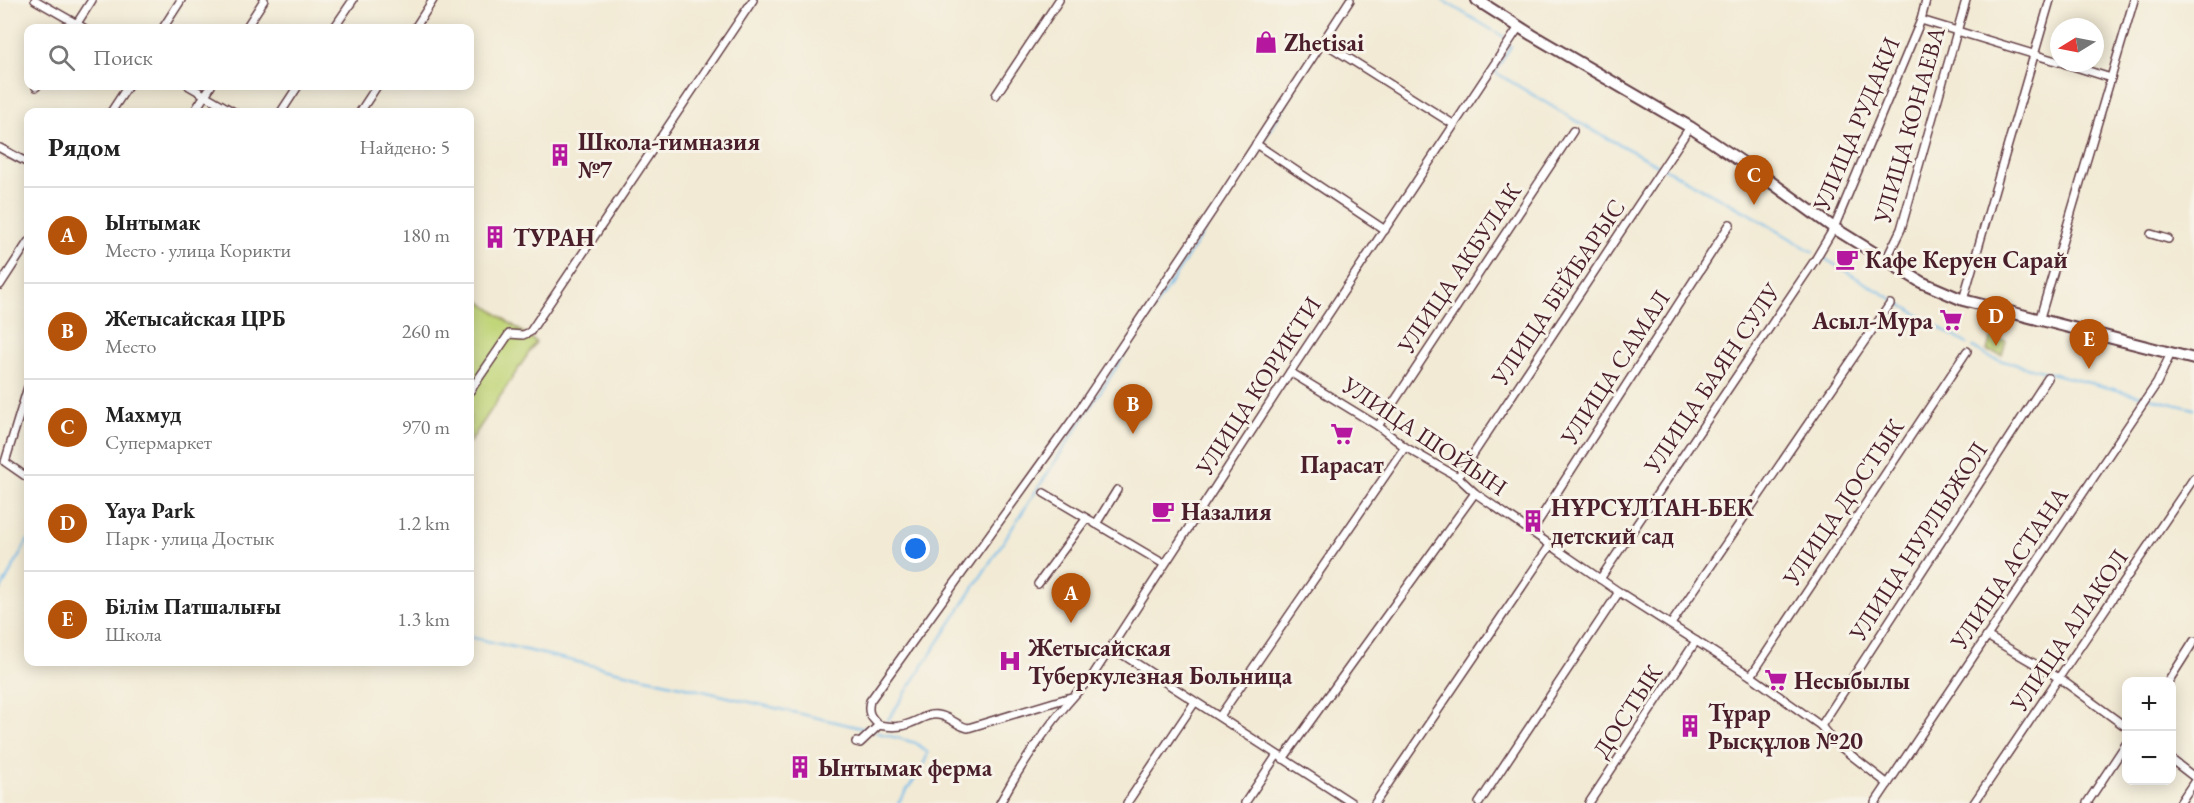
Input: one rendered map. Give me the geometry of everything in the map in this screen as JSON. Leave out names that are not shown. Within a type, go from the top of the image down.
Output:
[{"type":"main road","points":[[1477,0],[1690,127],[1834,228],[1921,282],[1963,300],[2194,359]]},
{"type":"street","points":[[35,0],[72,24]]},
{"type":"street","points":[[76,24],[92,0]]},
{"type":"street","points":[[166,24],[181,0]]},
{"type":"street","points":[[249,24],[264,0]]},
{"type":"street","points":[[337,24],[352,0]]},
{"type":"street","points":[[418,24],[433,0]]},
{"type":"street","points":[[474,386],[508,334],[523,335],[530,332],[753,0]]},
{"type":"street","points":[[996,95],[1059,0]]},
{"type":"street","points":[[876,729],[868,710],[870,701],[1073,419],[1325,43],[1350,0]]},
{"type":"street","name":"УЛИЦА РУДАКИ","points":[[1834,228],[1921,20],[1926,0]]},
{"type":"street","name":"УЛИЦА КОНАЕВА","points":[[1886,260],[1901,229],[1966,0]]},
{"type":"street","points":[[1963,300],[2050,0]]},
{"type":"street","points":[[2039,321],[2134,0]]},
{"type":"street","points":[[1921,20],[2050,59]]},
{"type":"street","name":"УЛИЦА КОРИКТИ","points":[[1000,803],[1071,697],[1091,678],[1290,372],[1511,37],[1520,27]]},
{"type":"street","points":[[1325,43],[1454,124]]},
{"type":"street","points":[[2092,72],[2111,78]]},
{"type":"street","points":[[114,108],[125,90]]},
{"type":"street","points":[[197,90],[228,108]]},
{"type":"street","points":[[196,108],[208,90]]},
{"type":"street","points":[[284,108],[295,90]]},
{"type":"street","points":[[363,108],[375,90]]},
{"type":"street","name":"УЛИЦА БЕЙБАРЫС","points":[[1458,477],[1690,127]]},
{"type":"street","name":"УЛИЦА АКБУЛАК","points":[[1377,426],[1573,131]]},
{"type":"street","points":[[1256,144],[1385,230]]},
{"type":"street","points":[[0,148],[24,162]]},
{"type":"street","name":"УЛИЦА САМАЛ","points":[[1532,531],[1730,224]]},
{"type":"street","name":"УЛИЦА БАЯН СУЛУ","points":[[1600,579],[1834,228]]},
{"type":"street","points":[[2151,234],[2168,239]]},
{"type":"street","points":[[0,285],[24,248]]},
{"type":"street","points":[[1671,624],[1890,304]]},
{"type":"street","name":"УЛИЦА ДОСТЫК","points":[[1751,676],[1967,351]]},
{"type":"street","name":"УЛИЦА АСТАНА","points":[[1875,803],[2157,383],[2171,353]]},
{"type":"street","name":"УЛИЦА ШОЙЫН","points":[[1290,372],[1377,426],[1405,447],[1458,477],[1475,493],[1619,592],[1751,676],[1821,726],[1833,741],[1888,784]]},
{"type":"street","name":"УЛИЦА НУРЛЫЖОЛ","points":[[1821,726],[2048,378]]},
{"type":"street","points":[[24,406],[5,462],[24,475]]},
{"type":"street","points":[[1220,716],[1405,447]]},
{"type":"street","name":"УЛИЦА АЛАКОЛ","points":[[1974,803],[2194,478]]},
{"type":"street","points":[[1096,524],[1117,490]]},
{"type":"street","points":[[1044,493],[1164,564]]},
{"type":"street","points":[[1245,803],[1475,493]]},
{"type":"street","points":[[1038,584],[1086,519]]},
{"type":"street","points":[[1375,803],[1551,544]]},
{"type":"street","points":[[1479,803],[1619,592]]},
{"type":"street","points":[[1987,636],[2059,678],[2122,723]]},
{"type":"street","name":"ДОСТЫК","points":[[1589,803],[1696,641]]},
{"type":"street","points":[[2171,677],[2194,641]]},
{"type":"street","points":[[1111,648],[1352,803]]},
{"type":"street","points":[[856,742],[860,743],[876,729],[903,726],[935,714],[968,728],[1071,697]]},
{"type":"street","points":[[1127,803],[1195,702]]},
{"type":"street","points":[[2086,803],[2122,751]]},
{"type":"street","points":[[2176,763],[2194,777]]},
{"type":"street","points":[[2180,803],[2194,782]]},
{"type":"green space","points":[[474,297],[536,342],[474,436]]},
{"type":"green space","points":[[1991,337],[2006,341],[2002,355],[1987,351]]},
{"type":"waterway","points":[[1442,0],[1509,40]]},
{"type":"waterway","points":[[1511,46],[1495,72],[1583,125],[1746,212],[1813,252]]},
{"type":"waterway","points":[[1261,144],[1288,101]]},
{"type":"waterway","points":[[888,720],[1258,148]]},
{"type":"waterway","points":[[1822,257],[1967,344]]},
{"type":"waterway","points":[[1973,347],[1991,358],[2145,397]]},
{"type":"waterway","points":[[2150,398],[2194,409]]},
{"type":"waterway","points":[[0,591],[24,547]]},
{"type":"waterway","points":[[474,638],[870,730]]},
{"type":"waterway","points":[[875,732],[916,743],[928,753],[922,768],[898,803]]},
{"type":"place","name":"Zhetisai","points":[[1266,42]]},
{"type":"place","name":"Школа-гимназия №7","points":[[560,155]]},
{"type":"place","name":"Махмуд","points":[[1754,205]]},
{"type":"place","name":"ТУРАН","points":[[495,237]]},
{"type":"place","name":"Кафе Керуен Сарай","points":[[1847,259]]},
{"type":"place","name":"Асыл-Мура","points":[[1951,320]]},
{"type":"place","name":"Yaya Park","points":[[1996,346]]},
{"type":"place","name":"Білім Патшалығы","points":[[2089,369]]},
{"type":"place","name":"Жетысайская ЦРБ","points":[[1133,434]]},
{"type":"place","name":"Парасат","points":[[1342,434]]},
{"type":"place","name":"Назалия","points":[[1163,511]]},
{"type":"place","name":"НҰРСҰЛТАН-БЕК детский сад","points":[[1533,521]]},
{"type":"place","name":"Ынтымак","points":[[1071,623]]},
{"type":"place","name":"Жетысайская Туберкулезная Больница","points":[[1010,661]]},
{"type":"place","name":"Несыбылы","points":[[1776,680]]},
{"type":"place","name":"Тұрар Рысқұлов №20","points":[[1690,726]]},
{"type":"place","name":"Ынтымак ферма","points":[[800,767]]}]
